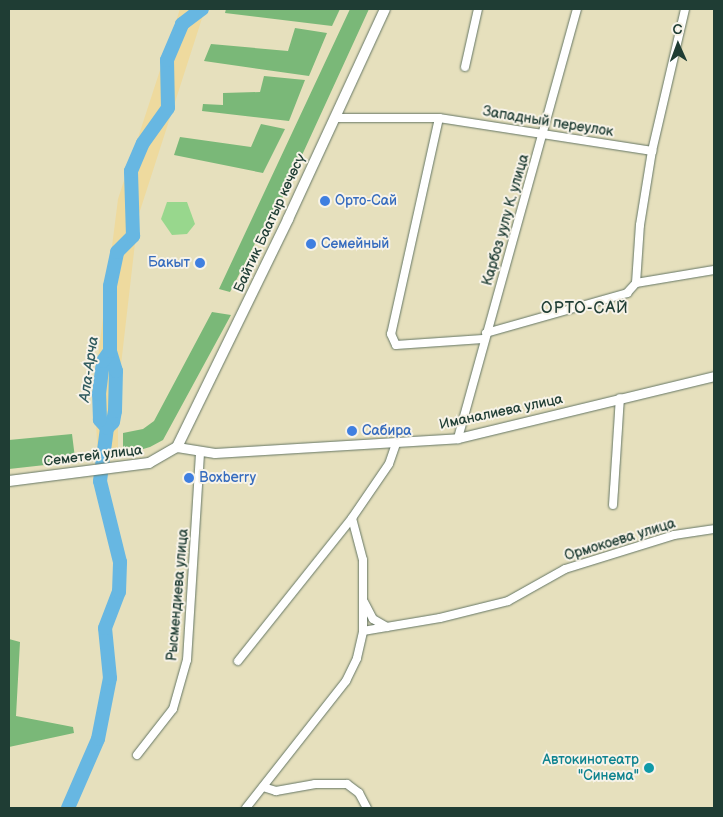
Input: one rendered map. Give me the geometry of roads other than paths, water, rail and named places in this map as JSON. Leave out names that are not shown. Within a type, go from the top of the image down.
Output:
[{"type":"main road","name":"Байтик Баатыр көчөсү","points":[[176,447],[335,118],[385,9]]},
{"type":"main road","name":"Семетей улица","points":[[9,481],[129,467],[163,458],[176,447]]},
{"type":"street","points":[[465,67],[478,9]]},
{"type":"street","name":"Карбоз уулу К. улица","points":[[458,438],[485,336],[544,135],[577,9]]},
{"type":"street","points":[[636,283],[640,225],[652,151],[685,9]]},
{"type":"street","name":"Западный переулок","points":[[335,118],[439,118],[652,151]]},
{"type":"street","points":[[439,118],[391,334],[396,345],[485,336],[627,292],[636,283],[714,270]]},
{"type":"street","name":"Иманалиева улица","points":[[176,447],[200,452],[229,452],[396,444],[458,438],[535,422],[620,398],[714,376]]},
{"type":"street","points":[[613,505],[620,398]]},
{"type":"street","points":[[238,661],[352,518],[389,464],[396,444]]},
{"type":"street","name":"Рысмендиева улица","points":[[137,755],[173,709],[187,660],[200,452]]},
{"type":"street","points":[[246,808],[346,681],[363,631],[362,560],[352,518]]},
{"type":"street","name":"Ормокоева улица","points":[[363,631],[440,618],[508,601],[565,569],[674,536],[714,529]]},
{"type":"street","points":[[363,600],[373,619],[387,627]]},
{"type":"street","points":[[263,787],[276,791],[315,784],[347,784],[359,793],[367,808]]},
{"type":"waterway","name":"Ала-Арча","points":[[68,808],[98,739],[110,678],[105,628],[119,592],[120,562],[100,481],[107,428],[100,420],[99,394],[103,361],[110,351],[110,286],[117,252],[133,236],[131,171],[143,143],[168,108],[167,60],[182,24],[202,9]]},
{"type":"waterway","points":[[107,428],[113,422],[115,411],[116,371],[110,351]]},
{"type":"place","name":"Орто-Сай","points":[[325,201]]},
{"type":"place","name":"Семейный","points":[[311,244]]},
{"type":"place","name":"Бакыт","points":[[200,263]]},
{"type":"place","name":"Сабира","points":[[352,431]]},
{"type":"place","name":"Boxberry","points":[[189,478]]},
{"type":"place","name":"Автокинотеатр \"Синема\"","points":[[649,768]]},
{"type":"district","name":"ОРТО-САЙ","points":[[585,309]]}]
